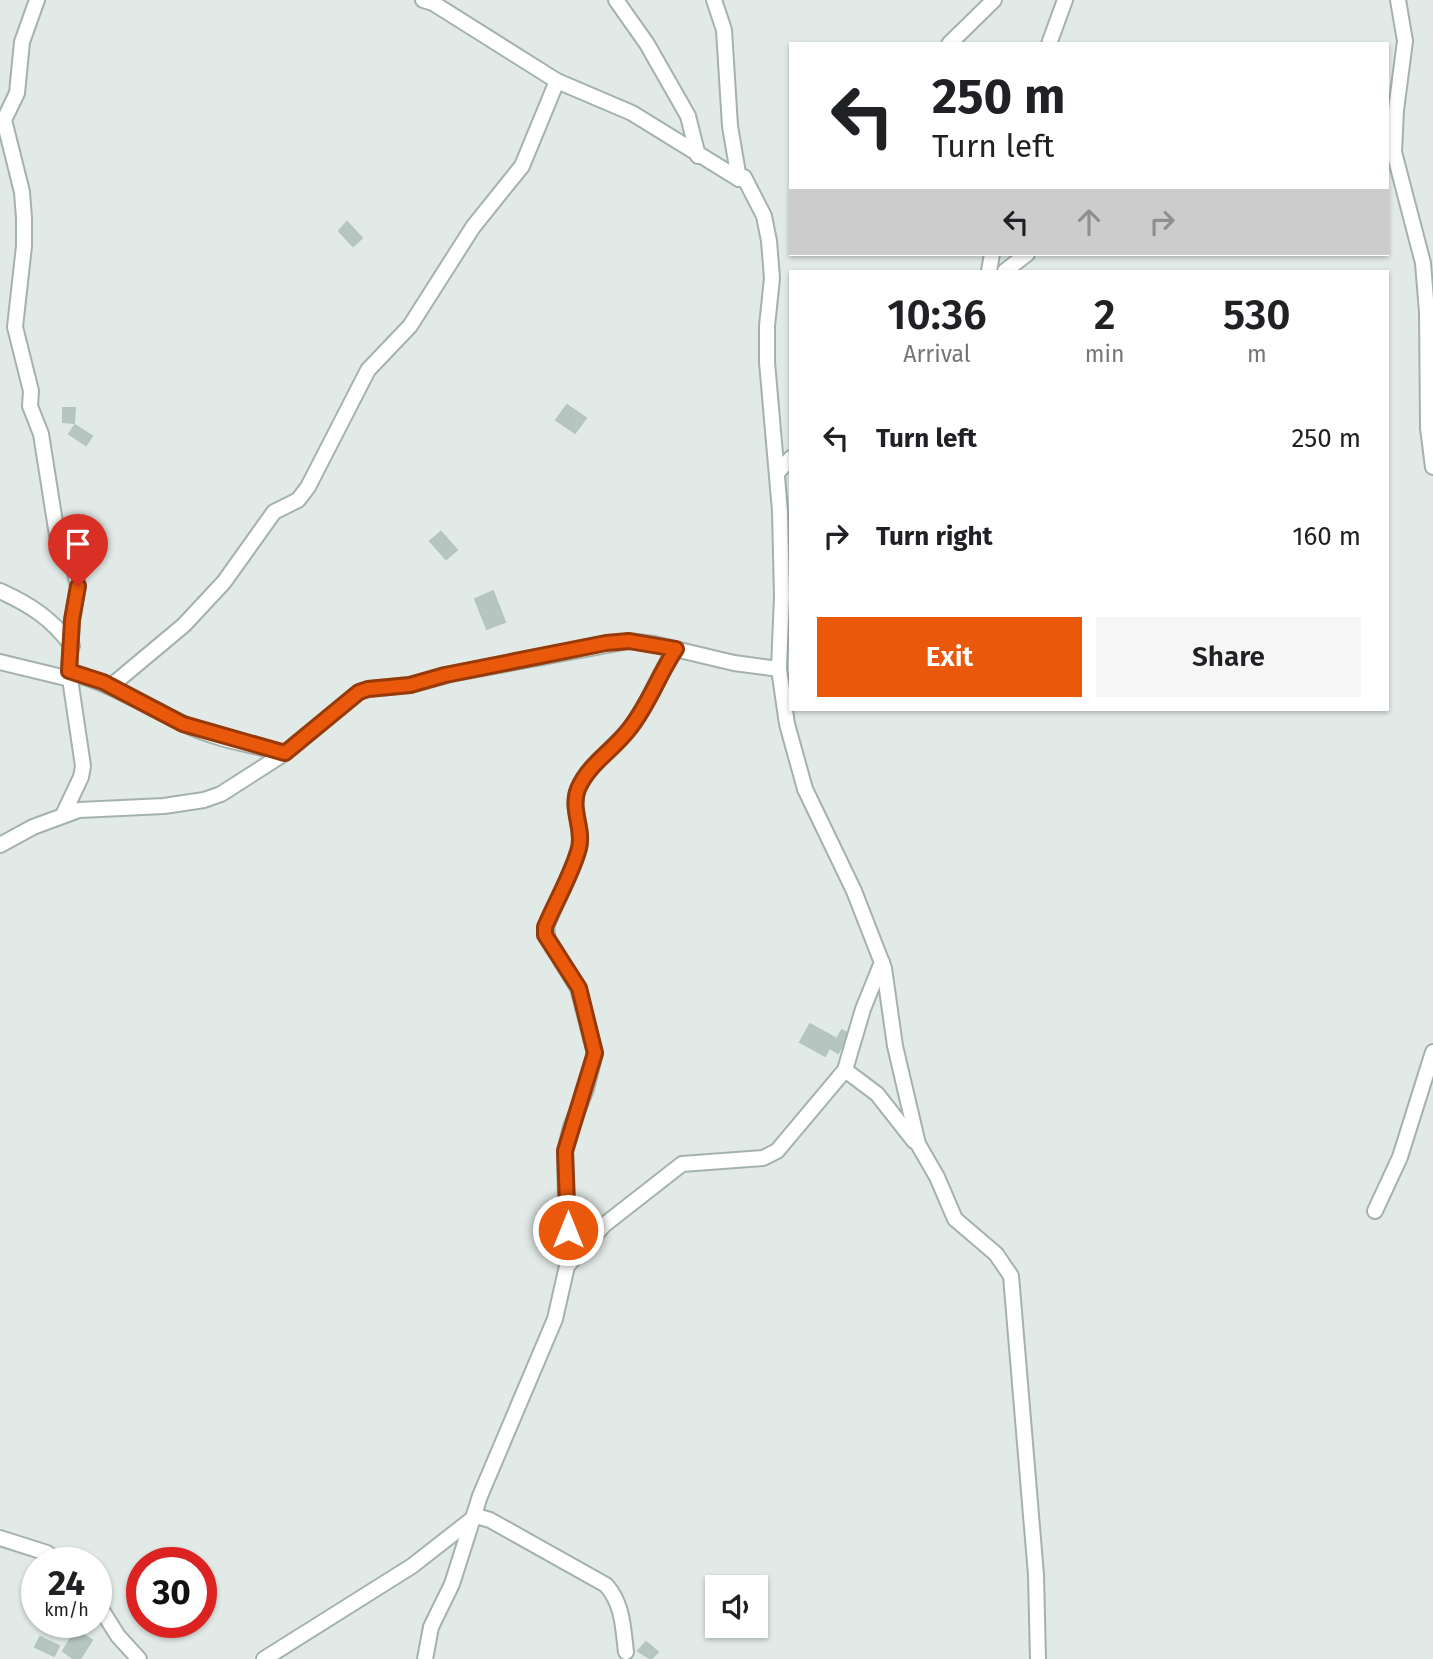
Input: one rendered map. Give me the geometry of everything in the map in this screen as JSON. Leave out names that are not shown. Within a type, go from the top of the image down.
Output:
[{"type":"street","points":[[37,0],[22,42],[17,93],[4,120],[22,192],[24,218],[24,246],[15,327],[30,391],[30,406],[41,434],[57,535],[73,565],[78,586],[72,620],[69,675],[83,766],[81,777],[63,815]]},
{"type":"street","points":[[423,0],[433,3],[557,81],[632,113],[698,156],[739,179],[744,177],[764,216],[772,278],[766,326],[778,472],[782,596],[779,669],[787,724],[805,789],[854,891],[882,961],[899,1067],[918,1144]]},
{"type":"street","points":[[616,0],[647,44],[688,117],[698,156]]},
{"type":"street","points":[[714,0],[724,30],[730,126],[739,179]]},
{"type":"street","points":[[951,42],[994,0]]},
{"type":"street","points":[[1050,42],[1065,0]]},
{"type":"street","points":[[1398,0],[1405,41],[1394,152],[1416,232],[1426,284],[1428,428],[1433,467]]},
{"type":"street","points":[[111,686],[184,625],[223,582],[274,512],[298,500],[308,487],[368,370],[410,326],[473,227],[522,166],[557,81]]},
{"type":"street","points":[[1389,167],[1401,174]]},
{"type":"street","points":[[1416,232],[1431,237]]},
{"type":"street","points":[[1006,270],[1024,256]]},
{"type":"street","points":[[778,472],[789,460]]},
{"type":"street","points":[[0,591],[41,611],[58,627],[72,646]]},
{"type":"street","points":[[0,845],[63,815],[91,809],[164,806],[204,800],[221,794],[285,753],[359,692],[368,689],[410,685],[445,675],[606,643],[629,641],[734,663],[779,669]]},
{"type":"street","points":[[425,1659],[430,1628],[452,1584],[476,1516],[480,1496],[555,1319],[567,1266],[565,1151],[595,1053],[579,988],[545,935],[545,927],[579,848],[577,791],[589,770],[630,729],[643,711],[663,668],[676,649]]},
{"type":"street","points":[[0,662],[111,686],[183,724],[285,753]]},
{"type":"street","points":[[567,1266],[604,1225],[682,1164],[771,1156],[845,1070],[863,1009],[882,961]]},
{"type":"street","points":[[1375,1211],[1400,1157],[1433,1052]]},
{"type":"street","points":[[845,1070],[877,1094],[918,1144],[937,1177],[955,1219],[996,1254],[1011,1276],[1036,1575],[1038,1659]]},
{"type":"street","points":[[476,1516],[491,1520],[606,1585],[613,1593],[621,1613],[626,1652]]},
{"type":"street","points":[[264,1659],[412,1566],[476,1516]]},
{"type":"street","points":[[0,1538],[28,1547]]},
{"type":"street","points":[[112,1626],[139,1659]]},
{"type":"building","points":[[347,222],[362,238],[353,246],[339,231]]},
{"type":"building","points":[[567,405],[586,418],[575,433],[556,420]]},
{"type":"building","points":[[63,408],[75,408],[74,423],[63,422]]},
{"type":"building","points":[[75,425],[92,436],[86,445],[69,434]]},
{"type":"building","points":[[441,532],[457,550],[446,559],[430,541]]},
{"type":"building","points":[[493,591],[505,622],[487,629],[475,599]]},
{"type":"building","points":[[810,1024],[835,1038],[825,1056],[800,1042]]},
{"type":"building","points":[[842,1030],[849,1034],[838,1053],[831,1049]]},
{"type":"building","points":[[40,1638],[59,1646],[54,1656],[35,1647]]},
{"type":"building","points":[[71,1638],[92,1640],[80,1659],[74,1659],[63,1651]]},
{"type":"building","points":[[646,1642],[658,1652],[651,1659],[638,1651]]},
{"type":"route","points":[[78,586],[72,620],[69,671],[103,682],[183,724],[217,736],[285,753],[359,692],[368,689],[410,685],[445,675],[587,649],[606,643],[629,641],[676,649],[663,668],[643,711],[630,729],[589,770],[577,791],[579,848],[545,927],[545,935],[579,988],[592,1032],[595,1053],[565,1151],[568,1230]]}]
